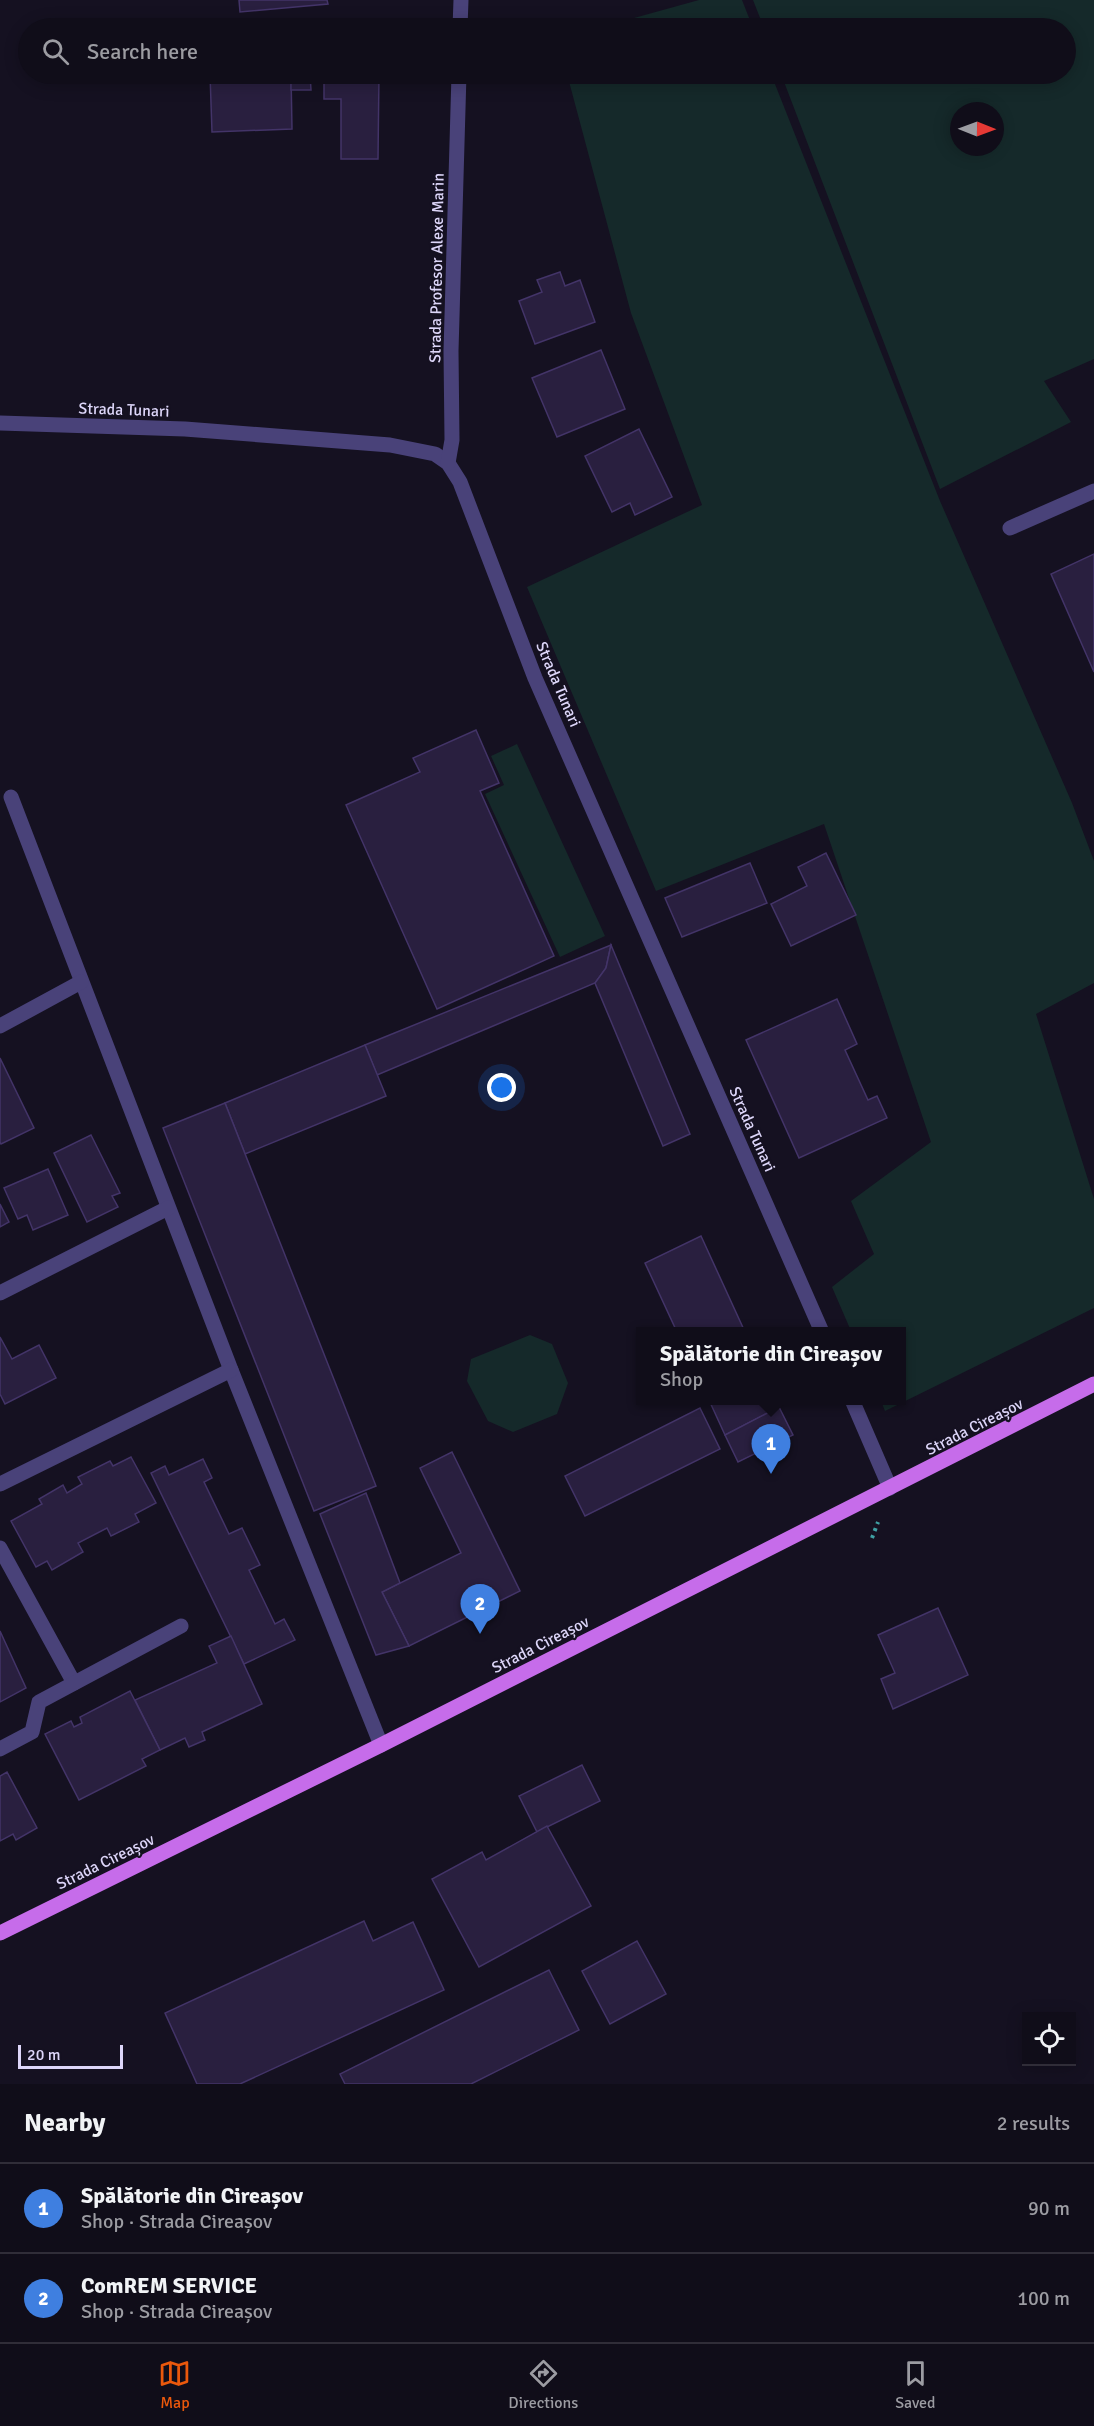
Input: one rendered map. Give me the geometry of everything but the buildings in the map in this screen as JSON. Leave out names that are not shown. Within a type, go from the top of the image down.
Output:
[{"type":"main road","name":"Strada Cireașov","points":[[0,1933],[381,1745],[1094,1384]]},
{"type":"street","points":[[460,18],[461,0]]},
{"type":"street","name":"Strada Profesor Alexe Marin","points":[[448,463],[452,440],[459,84]]},
{"type":"street","name":"Strada Tunari","points":[[0,423],[185,429],[390,445],[435,454],[448,463],[460,482],[540,688],[820,1327]]},
{"type":"street","points":[[1010,528],[1094,491]]},
{"type":"street","points":[[11,797],[231,1370],[381,1745]]},
{"type":"street","points":[[0,1026],[81,982]]},
{"type":"street","points":[[0,1293],[168,1208]]},
{"type":"street","points":[[0,1484],[231,1370]]},
{"type":"street","points":[[854,1405],[890,1488]]},
{"type":"street","points":[[0,1548],[74,1683]]},
{"type":"street","points":[[0,1749],[32,1732],[39,1702],[181,1626]]},
{"type":"green space","points":[[699,0],[742,0],[749,18],[634,18]]},
{"type":"green space","points":[[753,0],[1094,0],[1094,359],[1044,381],[1071,422],[940,489],[785,84],[1076,84],[1076,18],[760,18]]},
{"type":"green space","points":[[570,84],[775,84],[940,501],[1072,803],[1094,861],[1094,983],[1036,1014],[1094,1199],[1094,1308],[906,1401],[906,1327],[849,1327],[832,1287],[874,1254],[851,1201],[931,1142],[824,824],[656,891],[527,587],[702,505],[631,313]]},
{"type":"green space","points":[[517,744],[605,936],[560,957],[485,794],[504,785],[491,756]]},
{"type":"green space","points":[[530,1335],[552,1344],[568,1383],[557,1414],[513,1432],[488,1421],[467,1381],[471,1359]]},
{"type":"green space","points":[[883,1405],[897,1405],[885,1411]]},
{"type":"place","name":"Spălătorie din Cireașov","points":[[771,1474]]},
{"type":"place","name":"ComREM SERVICE","points":[[480,1634]]}]
